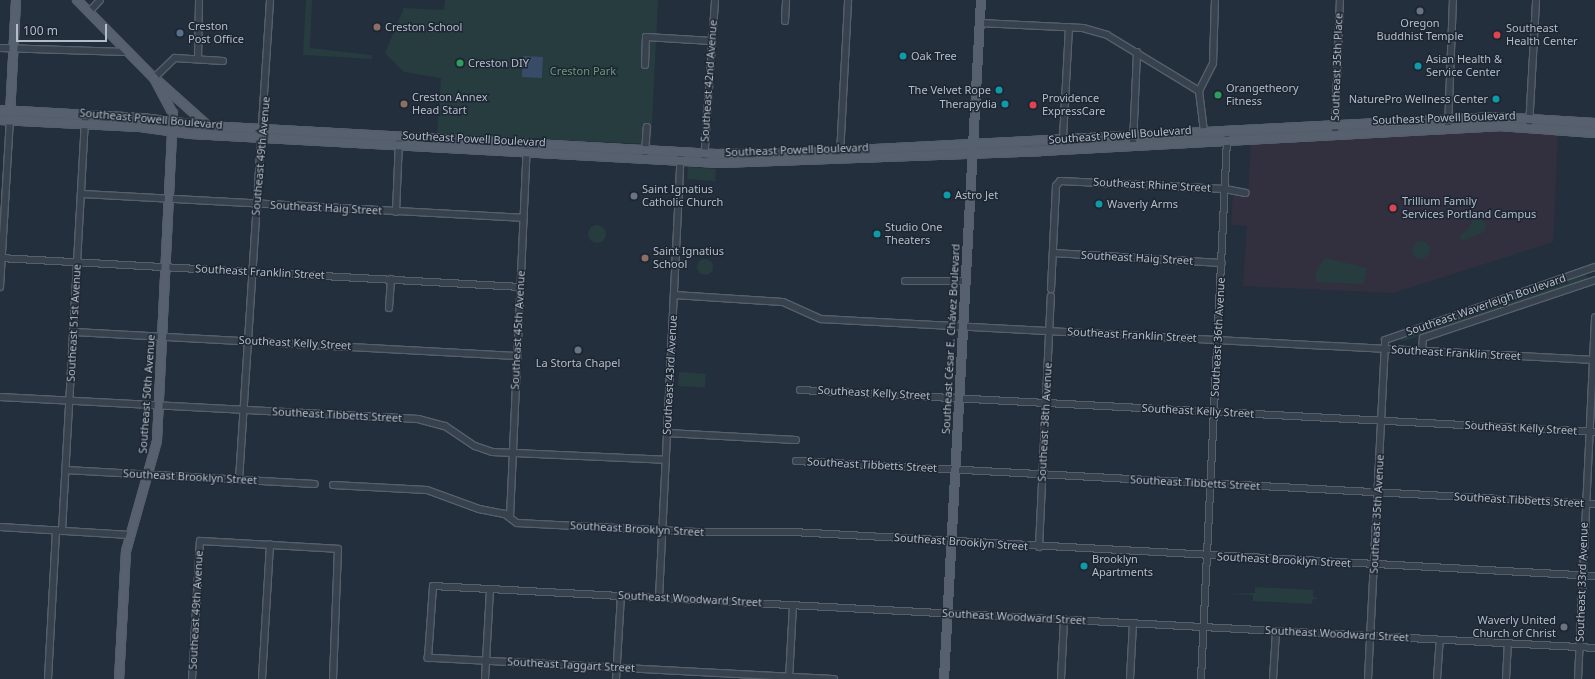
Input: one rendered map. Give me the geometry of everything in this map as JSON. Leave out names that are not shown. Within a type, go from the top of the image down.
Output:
[{"type":"main road","points":[[10,120],[16,0]]},
{"type":"main road","points":[[77,0],[154,78],[176,94],[208,126]]},
{"type":"main road","name":"Southeast César E. Chávez Boulevard","points":[[944,679],[972,143],[981,0]]},
{"type":"main road","name":"Southeast 50th Avenue","points":[[119,679],[130,535],[156,452],[159,406],[173,122],[168,98],[154,78]]},
{"type":"main road","name":"Southeast Powell Boulevard","points":[[0,110],[85,115],[208,126],[705,153],[840,150],[1204,130],[1447,119],[1530,118],[1595,123]]},
{"type":"main road","name":"Southeast Powell Boulevard","points":[[0,120],[84,124],[261,138],[704,162],[840,160],[972,154],[1196,140],[1448,129],[1529,127],[1595,133]]},
{"type":"main road","points":[[1227,139],[1241,129]]},
{"type":"main road","points":[[1196,140],[1204,130]]},
{"type":"street","points":[[89,12],[100,0]]},
{"type":"street","points":[[198,59],[199,0]]},
{"type":"street","name":"Southeast 49th Avenue","points":[[239,480],[256,204],[263,129],[270,0]]},
{"type":"street","name":"Southeast 42nd Avenue","points":[[704,162],[715,0]]},
{"type":"street","points":[[785,21],[786,0]]},
{"type":"street","points":[[840,160],[848,0]]},
{"type":"street","points":[[1204,130],[1199,91],[1213,63],[1215,0]]},
{"type":"street","name":"Southeast 35th Place","points":[[1335,134],[1340,0]]},
{"type":"street","points":[[1448,129],[1447,119],[1453,0]]},
{"type":"street","points":[[1529,127],[1536,0]]},
{"type":"street","points":[[980,23],[1069,27],[1101,33],[1137,52],[1199,91]]},
{"type":"street","points":[[1063,138],[1069,27]]},
{"type":"street","points":[[644,65],[646,38],[712,41]]},
{"type":"street","points":[[0,48],[127,52]]},
{"type":"street","points":[[1133,144],[1137,52]]},
{"type":"street","points":[[154,78],[175,58],[223,60]]},
{"type":"street","name":"Southeast 51st Avenue","points":[[48,679],[59,530],[66,470],[85,115]]},
{"type":"street","points":[[0,287],[10,120]]},
{"type":"street","points":[[645,159],[647,127]]},
{"type":"street","points":[[396,212],[399,136]]},
{"type":"street","name":"Southeast 36th Avenue","points":[[1201,679],[1227,139]]},
{"type":"street","name":"Southeast 45th Avenue","points":[[510,517],[527,144]]},
{"type":"street","name":"Southeast 43rd Avenue","points":[[659,598],[681,152]]},
{"type":"street","name":"Southeast Rhine Street","points":[[1053,253],[1058,182],[1225,189],[1246,193]]},
{"type":"street","name":"Southeast Haig Street","points":[[81,194],[523,218]]},
{"type":"street","points":[[1051,289],[1053,253]]},
{"type":"street","name":"Southeast Haig Street","points":[[1053,253],[1222,263]]},
{"type":"street","name":"Southeast Franklin Street","points":[[1,258],[520,287]]},
{"type":"street","name":"Southeast Waverleigh Boulevard","points":[[1385,349],[1385,340],[1595,267]]},
{"type":"street","points":[[389,308],[391,279]]},
{"type":"street","name":"Southeast Waverleigh Boulevard","points":[[1422,351],[1423,338],[1595,280]]},
{"type":"street","points":[[905,281],[965,282]]},
{"type":"street","name":"Southeast Franklin Street","points":[[674,295],[783,302],[816,318],[1594,360]]},
{"type":"street","name":"Southeast 38th Avenue","points":[[1038,547],[1051,296]]},
{"type":"street","name":"Southeast 33rd Avenue","points":[[1578,679],[1586,503],[1592,432],[1595,317]]},
{"type":"street","name":"Southeast Kelly Street","points":[[73,332],[517,356]]},
{"type":"street","name":"Southeast 35th Avenue","points":[[1368,679],[1385,349]]},
{"type":"street","name":"Southeast Kelly Street","points":[[800,390],[1592,432]]},
{"type":"street","name":"Southeast Tibbetts Street","points":[[0,397],[433,422],[480,448],[512,454],[665,460]]},
{"type":"street","points":[[667,433],[796,440]]},
{"type":"street","name":"Southeast Tibbetts Street","points":[[796,461],[1595,504]]},
{"type":"street","name":"Southeast Brooklyn Street","points":[[66,470],[315,484]]},
{"type":"street","name":"Southeast Brooklyn Street","points":[[333,485],[427,490],[510,517],[517,523],[662,530],[793,532],[1038,547],[1595,576]]},
{"type":"street","points":[[0,527],[130,535]]},
{"type":"street","name":"Southeast 49th Avenue","points":[[192,679],[200,541],[270,544]]},
{"type":"street","points":[[262,679],[270,544],[338,549],[333,679]]},
{"type":"street","name":"Southeast Woodward Street","points":[[428,658],[433,586],[1595,648]]},
{"type":"street","points":[[485,679],[490,589]]},
{"type":"street","points":[[616,679],[621,596]]},
{"type":"street","points":[[789,678],[792,605]]},
{"type":"street","points":[[1061,679],[1064,619]]},
{"type":"street","points":[[1130,679],[1132,623]]},
{"type":"street","points":[[1273,679],[1276,630]]},
{"type":"street","points":[[1437,679],[1440,640]]},
{"type":"street","points":[[1506,679],[1508,644]]},
{"type":"street","name":"Southeast Taggart Street","points":[[428,658],[789,678],[834,679]]},
{"type":"shaded area","name":"Trillium Family Services Portland Campus","points":[[1495,131],[1558,134],[1553,242],[1393,293],[1243,286],[1247,226],[1231,225],[1233,195],[1248,195],[1251,142]]},
{"type":"green space","points":[[306,0],[312,0],[310,48],[371,55],[372,59],[303,55]]},
{"type":"green space","name":"Creston Park","points":[[445,0],[658,0],[651,144],[437,135],[441,78],[404,72],[385,53],[404,8],[444,10]]},
{"type":"green space","points":[[688,167],[716,169],[715,181],[687,179]]},
{"type":"green space","points":[[1480,218],[1486,224],[1484,232],[1462,241],[1459,236],[1469,229],[1472,221]]},
{"type":"green space","points":[[597,225],[603,228],[606,234],[603,240],[597,243],[591,240],[588,234],[591,228]]},
{"type":"green space","points":[[1417,241],[1425,241],[1430,246],[1428,257],[1425,259],[1417,259],[1412,254],[1412,246]]},
{"type":"green space","points":[[1325,258],[1367,268],[1363,284],[1316,282],[1316,271]]},
{"type":"green space","points":[[705,259],[712,264],[713,267],[708,274],[705,275],[698,270],[697,267],[702,260]]},
{"type":"green space","points":[[1584,273],[1588,277],[1584,280],[1404,341],[1398,339]]},
{"type":"green space","points":[[679,372],[706,374],[705,388],[678,386]]},
{"type":"green space","points":[[1255,587],[1313,590],[1313,596],[1319,599],[1313,599],[1312,604],[1253,601],[1253,595],[1228,594],[1255,593]]},
{"type":"water","points":[[523,56],[543,57],[542,78],[522,77]]},
{"type":"place","name":"Oregon Buddhist Temple","points":[[1420,11]]},
{"type":"place","name":"Creston School","points":[[377,27]]},
{"type":"place","name":"Creston Post Office","points":[[180,33]]},
{"type":"place","name":"Southeast Health Center","points":[[1497,35]]},
{"type":"place","name":"Oak Tree","points":[[903,56]]},
{"type":"place","name":"Creston DIY","points":[[460,63]]},
{"type":"place","name":"Asian Health & Service Center","points":[[1418,66]]},
{"type":"place","name":"The Velvet Rope","points":[[999,90]]},
{"type":"place","name":"Orangetheory Fitness","points":[[1218,95]]},
{"type":"place","name":"NaturePro Wellness Center","points":[[1496,99]]},
{"type":"place","name":"Creston Annex Head Start","points":[[404,104]]},
{"type":"place","name":"Therapydia","points":[[1005,104]]},
{"type":"place","name":"Providence ExpressCare","points":[[1033,105]]},
{"type":"place","name":"Astro Jet","points":[[947,195]]},
{"type":"place","name":"Saint Ignatius Catholic Church","points":[[634,196]]},
{"type":"place","name":"Waverly Arms","points":[[1099,204]]},
{"type":"place","name":"Trillium Family Services Portland Campus","points":[[1393,208]]},
{"type":"place","name":"Studio One Theaters","points":[[877,234]]},
{"type":"place","name":"Saint Ignatius School","points":[[645,258]]},
{"type":"place","name":"La Storta Chapel","points":[[578,350]]},
{"type":"place","name":"Brooklyn Apartments","points":[[1084,566]]},
{"type":"place","name":"Waverly United Church of Christ","points":[[1564,627]]}]
